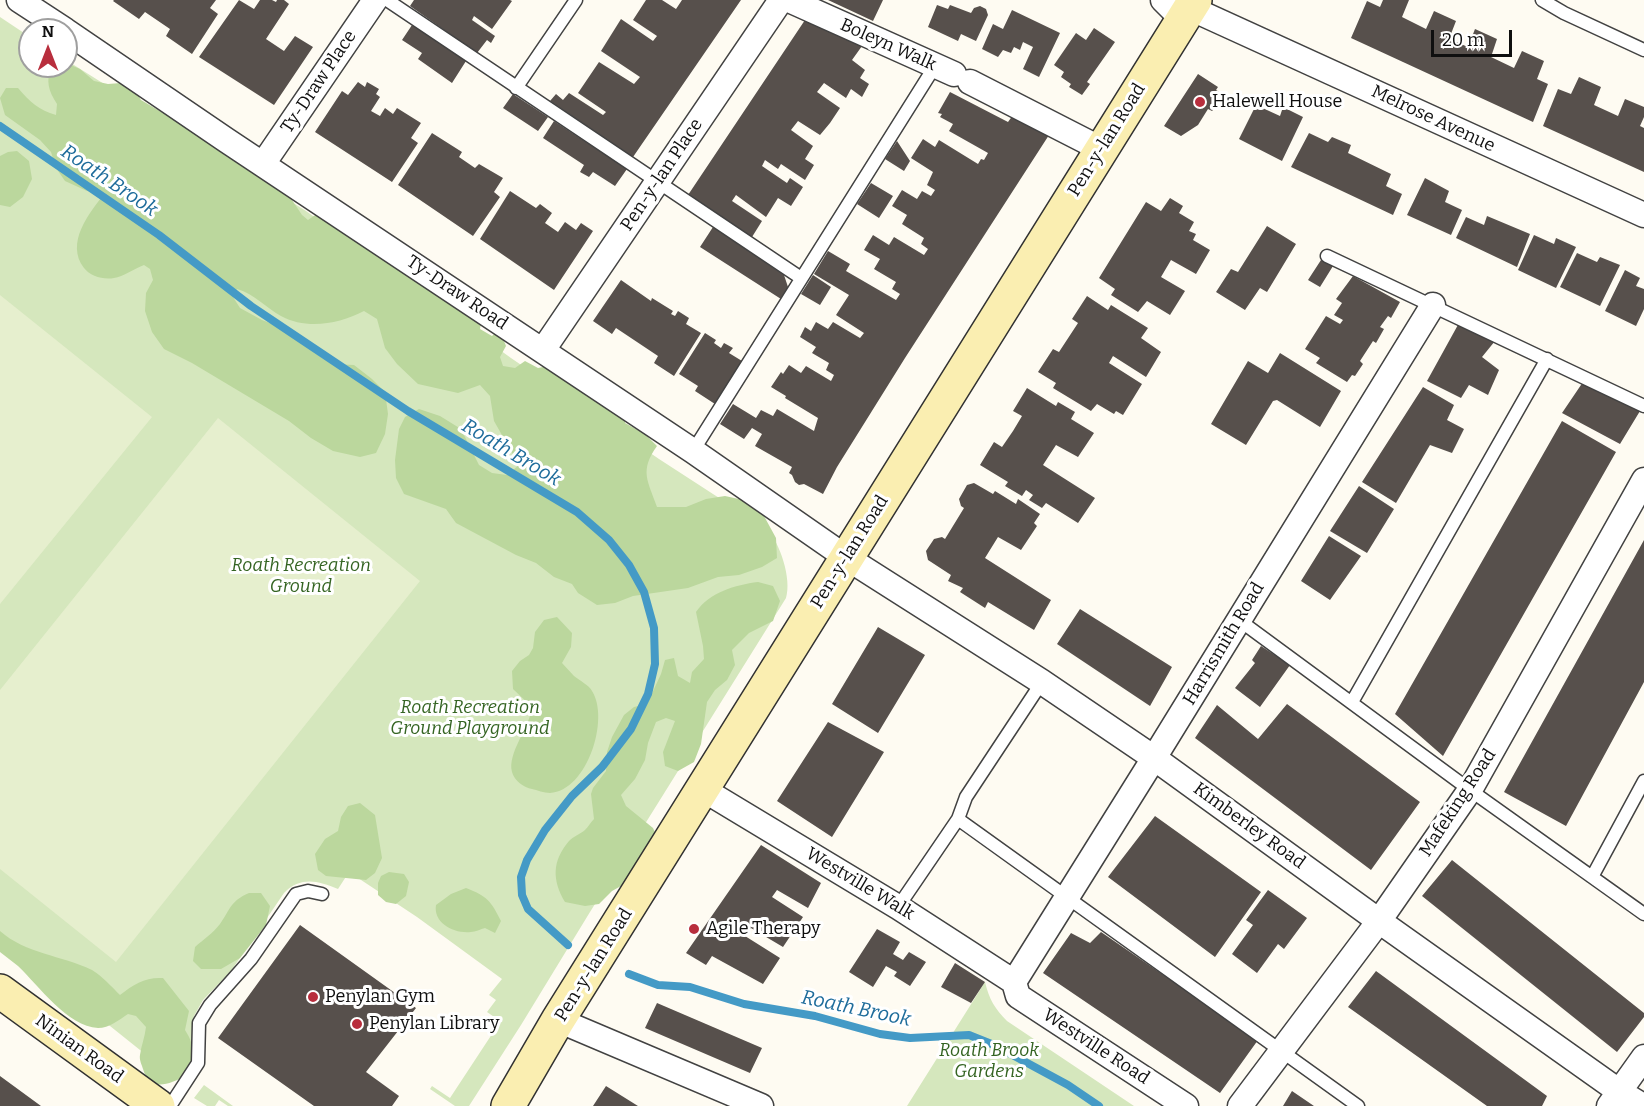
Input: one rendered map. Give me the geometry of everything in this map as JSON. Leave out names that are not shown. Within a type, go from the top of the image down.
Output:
[{"type":"street","name":"Ty-Draw Road","points":[[19,0],[47,18]]},
{"type":"street","name":"Ty-Draw Place","points":[[263,164],[375,0]]},
{"type":"street","name":"Pen-y-lan Place","points":[[543,350],[781,0]]},
{"type":"street","name":"Boleyn Walk","points":[[789,0],[953,74],[1101,149]]},
{"type":"street","name":"Pen-y-lan Road","points":[[508,1106],[558,1020],[630,909],[1101,149],[1183,7]]},
{"type":"street","name":"Melrose Avenue","points":[[1183,7],[1644,215]]},
{"type":"street","name":"Ty-Draw Road","points":[[78,39],[693,451],[847,558]]},
{"type":"street","name":"Harrismith Road","points":[[1014,982],[1432,306]]},
{"type":"street","name":"Mafeking Road","points":[[1240,1106],[1378,921],[1470,790],[1644,480]]},
{"type":"street","name":"Kimberley Road","points":[[847,558],[1042,682],[1154,758],[1378,921],[1614,1099],[1643,1106]]},
{"type":"street","name":"Westville Walk","points":[[704,790],[898,907],[1014,982]]},
{"type":"street","name":"Westville Road","points":[[1014,982],[1018,996],[1186,1106]]},
{"type":"street","name":"Ninian Road","points":[[0,991],[158,1106]]},
{"type":"street","points":[[558,1020],[755,1105]]},
{"type":"street","points":[[1614,1099],[1644,1058]]},
{"type":"lane","points":[[387,0],[801,278]]},
{"type":"lane","points":[[516,88],[576,0]]},
{"type":"lane","points":[[1542,0],[1564,13],[1644,50]]},
{"type":"lane","points":[[693,451],[801,278],[953,74]]},
{"type":"lane","points":[[1327,256],[1644,406]]},
{"type":"lane","points":[[1352,702],[1547,359]]},
{"type":"lane","points":[[1239,620],[1470,790],[1644,914]]},
{"type":"lane","points":[[898,907],[958,819],[966,797],[1042,682]]},
{"type":"lane","points":[[1592,877],[1644,781]]},
{"type":"lane","points":[[958,819],[1358,1106]]},
{"type":"lane","points":[[170,1106],[198,1063],[199,1023],[210,1005],[251,959],[296,894],[308,891],[322,894]]},
{"type":"green space","name":"Roath Recreation Ground","points":[[0,17],[18,29],[18,78],[78,78],[78,68],[306,211],[511,358],[767,529],[784,562],[787,590],[786,598],[469,1106],[455,1106],[430,1089],[432,1086],[450,1098],[496,1028],[500,1021],[487,1012],[496,1000],[489,995],[502,979],[417,917],[349,872],[338,889],[317,882],[303,882],[284,893],[231,971],[203,1000],[194,1016],[193,1055],[170,1074],[0,938]]},
{"type":"green space","points":[[78,68],[94,81],[108,84],[121,83],[135,90],[141,100],[163,113],[175,103],[290,197],[308,220],[321,211],[482,318],[480,329],[492,336],[499,329],[507,333],[504,341],[506,346],[500,357],[503,366],[515,368],[525,361],[538,368],[553,365],[625,411],[625,423],[645,434],[657,446],[648,462],[647,476],[657,507],[686,507],[706,499],[725,496],[748,501],[764,516],[776,538],[777,558],[762,567],[739,575],[718,577],[688,588],[633,596],[615,603],[597,605],[578,593],[572,584],[554,577],[536,563],[456,523],[446,509],[404,494],[396,478],[395,460],[399,429],[405,417],[419,409],[440,416],[461,429],[479,465],[492,473],[507,475],[519,465],[494,421],[490,396],[480,385],[458,393],[418,384],[397,364],[385,348],[377,319],[364,311],[334,322],[301,323],[281,316],[243,291],[237,289],[233,297],[240,308],[283,328],[322,358],[334,364],[354,365],[385,392],[388,414],[385,434],[376,453],[360,457],[333,451],[289,421],[192,363],[164,349],[152,332],[145,311],[146,293],[153,280],[150,269],[144,265],[118,277],[101,278],[87,271],[79,258],[77,249],[81,229],[105,193],[87,191],[65,181],[56,168],[51,152],[40,140],[5,115],[0,98],[6,88],[18,88],[35,105],[56,115],[57,104],[48,78],[78,78]]},
{"type":"green space","points":[[17,151],[29,161],[32,179],[23,197],[10,207],[0,205],[0,156]]},
{"type":"green space","points":[[0,295],[152,417],[0,604]]},
{"type":"green space","points":[[218,418],[420,581],[116,962],[0,869],[0,690]]},
{"type":"green space","points":[[758,582],[773,586],[780,601],[773,621],[749,633],[732,650],[735,665],[727,680],[715,690],[707,702],[701,744],[694,762],[678,771],[665,766],[663,752],[675,721],[666,718],[656,722],[648,743],[645,760],[635,779],[621,795],[626,806],[653,828],[661,845],[646,872],[612,891],[599,904],[585,906],[565,902],[556,878],[559,856],[569,841],[585,830],[594,819],[591,794],[606,771],[607,752],[624,715],[634,707],[647,704],[665,660],[674,658],[678,676],[690,683],[692,672],[704,659],[696,612],[708,599],[724,591]]},
{"type":"green space","points":[[557,617],[572,633],[571,647],[562,663],[591,689],[597,703],[598,718],[592,752],[584,767],[575,780],[563,789],[550,793],[526,787],[517,781],[512,772],[513,757],[532,707],[513,689],[512,671],[529,655],[533,648],[535,632],[544,620]]},
{"type":"green space","points":[[360,803],[375,815],[382,858],[375,873],[366,880],[326,876],[318,870],[315,854],[325,839],[338,831],[341,817],[348,806]]},
{"type":"green space","points":[[389,872],[404,874],[409,882],[406,896],[396,904],[386,902],[378,895],[378,883],[381,876]]},
{"type":"green space","points":[[466,888],[488,900],[494,909],[501,921],[495,933],[485,928],[473,932],[458,931],[441,922],[436,905],[451,894]]},
{"type":"green space","points":[[249,893],[261,893],[270,906],[266,925],[240,958],[221,969],[201,969],[193,961],[195,947],[217,927],[234,903]]},
{"type":"green space","points":[[0,931],[21,945],[92,970],[120,995],[140,982],[163,978],[189,1011],[185,1030],[193,1053],[186,1076],[161,1085],[150,1081],[146,1077],[140,1059],[146,1027],[136,1016],[128,1014],[102,1028],[87,1026],[76,1021],[54,1004],[18,966],[0,952]]},
{"type":"green space","name":"Roath Brook Gardens","points":[[985,982],[993,1003],[1007,1021],[1134,1106],[907,1106]]},
{"type":"green space","points":[[204,1085],[233,1106],[228,1106],[219,1100],[215,1106],[207,1106],[194,1098]]},
{"type":"building","points":[[114,0],[216,0],[210,8],[218,14],[192,54],[166,36],[170,29],[145,12],[139,19]]},
{"type":"building","points":[[239,0],[254,9],[260,0],[276,2],[284,0],[289,4],[266,39],[284,51],[295,36],[313,47],[274,105],[199,57]]},
{"type":"building","points":[[414,0],[512,1],[492,29],[474,16],[472,20],[495,36],[491,43],[487,40],[477,53],[410,6]]},
{"type":"building","points":[[646,0],[662,0],[676,9],[682,0],[741,0],[633,157],[550,101],[556,94],[563,100],[569,93],[603,115],[606,112],[578,93],[599,62],[634,84],[640,77],[601,51],[621,19],[653,41],[657,36],[633,20]]},
{"type":"building","points":[[828,0],[883,0],[873,21]]},
{"type":"building","points":[[1383,0],[1409,0],[1402,17],[1426,29],[1434,11],[1456,21],[1449,39],[1468,47],[1475,29],[1497,39],[1491,57],[1514,68],[1522,51],[1544,61],[1537,79],[1548,84],[1533,122],[1351,38],[1367,1],[1380,7]]},
{"type":"building","points":[[937,5],[948,9],[950,5],[971,13],[974,8],[980,6],[986,9],[988,15],[976,41],[961,34],[958,41],[928,27]]},
{"type":"building","points":[[1012,10],[1060,33],[1039,77],[1023,69],[1033,47],[1023,42],[1020,50],[1014,47],[1011,53],[1003,50],[998,57],[982,49],[993,24],[1003,29]]},
{"type":"building","points":[[805,20],[862,46],[852,60],[865,70],[860,78],[869,84],[862,97],[851,89],[846,98],[824,83],[817,92],[840,108],[830,123],[820,135],[798,121],[791,130],[813,146],[805,159],[814,165],[805,180],[781,164],[778,169],[765,160],[762,166],[787,183],[790,178],[803,187],[791,206],[778,198],[766,217],[736,195],[732,201],[762,221],[752,237],[688,195]]},
{"type":"building","points":[[412,25],[466,61],[452,83],[418,59],[422,53],[402,40]]},
{"type":"building","points":[[1094,28],[1115,42],[1087,82],[1090,84],[1082,95],[1069,87],[1071,84],[1061,77],[1064,72],[1054,65],[1076,33],[1086,40]]},
{"type":"building","name":"Halewell House","points":[[1198,74],[1218,87],[1216,90],[1226,96],[1212,111],[1208,109],[1198,125],[1181,136],[1164,126]]},
{"type":"building","points":[[1579,77],[1601,87],[1594,105],[1618,116],[1625,99],[1644,107],[1644,117],[1640,126],[1644,128],[1644,172],[1543,126],[1558,89],[1571,94]]},
{"type":"building","points":[[358,82],[365,87],[367,82],[379,89],[376,94],[380,97],[371,111],[380,116],[385,108],[393,114],[397,108],[421,123],[411,138],[418,143],[392,182],[315,132],[342,91],[348,95]]},
{"type":"building","points":[[950,92],[1008,122],[1013,115],[1049,135],[905,358],[837,467],[823,494],[804,484],[799,485],[789,473],[792,467],[755,446],[762,434],[752,428],[744,439],[720,424],[733,404],[756,418],[761,410],[773,416],[777,409],[814,431],[818,418],[771,387],[789,365],[801,373],[806,366],[831,381],[834,375],[826,370],[829,363],[812,353],[816,347],[800,337],[805,327],[811,331],[816,322],[828,329],[833,322],[860,338],[864,333],[836,315],[849,295],[814,274],[828,251],[850,264],[846,271],[896,300],[900,294],[892,289],[896,282],[874,269],[880,259],[864,250],[873,235],[889,245],[894,237],[924,255],[928,249],[921,244],[924,238],[902,224],[907,215],[892,206],[902,190],[917,199],[922,191],[931,196],[935,190],[927,185],[933,172],[911,158],[923,139],[935,147],[939,140],[978,164],[988,153],[949,131],[953,124],[940,117],[942,114],[938,113]]},
{"type":"building","points":[[513,94],[548,117],[538,131],[503,108]]},
{"type":"building","points":[[1256,105],[1280,116],[1283,107],[1303,117],[1282,161],[1239,139]]},
{"type":"building","points":[[554,121],[627,169],[615,186],[593,172],[589,177],[580,172],[584,165],[543,138]]},
{"type":"building","points":[[432,133],[462,152],[459,157],[475,168],[479,164],[503,178],[494,192],[500,197],[473,236],[398,185]]},
{"type":"building","points":[[1309,133],[1328,142],[1332,137],[1351,145],[1348,153],[1391,174],[1386,186],[1402,194],[1393,215],[1291,167]]},
{"type":"building","points":[[897,141],[910,161],[904,171],[885,159]]},
{"type":"building","points":[[1425,178],[1449,191],[1445,202],[1462,210],[1451,235],[1407,215]]},
{"type":"building","points":[[871,183],[893,196],[879,218],[857,204]]},
{"type":"building","points":[[510,191],[536,208],[540,204],[552,213],[545,223],[558,232],[565,222],[576,230],[581,223],[593,231],[554,290],[480,239]]},
{"type":"building","points":[[1170,198],[1183,206],[1179,213],[1194,222],[1189,231],[1196,234],[1193,240],[1210,250],[1196,274],[1171,260],[1161,277],[1185,291],[1170,315],[1147,301],[1138,312],[1111,295],[1115,289],[1099,278],[1146,202],[1161,211]]},
{"type":"building","points":[[1487,216],[1530,234],[1517,267],[1456,238],[1466,217],[1484,225]]},
{"type":"building","points":[[1267,226],[1296,244],[1267,292],[1260,288],[1245,310],[1216,292],[1231,269],[1238,272]]},
{"type":"building","points":[[713,227],[784,275],[788,287],[781,299],[700,247]]},
{"type":"building","points":[[1534,235],[1554,244],[1556,238],[1576,247],[1556,288],[1518,270]]},
{"type":"building","points":[[1577,253],[1597,262],[1600,257],[1620,265],[1600,306],[1560,287]]},
{"type":"building","points":[[1321,260],[1333,266],[1320,287],[1308,280]]},
{"type":"building","points":[[1625,270],[1640,278],[1636,286],[1644,289],[1644,309],[1636,326],[1605,311]]},
{"type":"building","points":[[813,275],[831,287],[820,305],[801,294]]},
{"type":"building","points":[[1353,276],[1400,302],[1391,318],[1388,316],[1380,327],[1384,329],[1376,343],[1373,341],[1360,361],[1363,364],[1355,376],[1352,375],[1347,382],[1316,363],[1320,358],[1305,349],[1326,316],[1340,324],[1343,320],[1334,315],[1342,303],[1336,299]]},
{"type":"building","points":[[621,280],[651,301],[652,298],[673,311],[671,314],[675,316],[678,311],[689,318],[686,324],[701,333],[674,376],[654,363],[658,356],[616,328],[612,334],[593,321]]},
{"type":"building","points":[[1087,296],[1108,310],[1111,305],[1148,328],[1141,338],[1161,352],[1146,377],[1113,356],[1109,363],[1142,384],[1123,415],[1116,411],[1114,414],[1097,404],[1091,411],[1053,388],[1056,383],[1038,372],[1053,349],[1059,352],[1078,323],[1072,319]]},
{"type":"building","points":[[1459,323],[1495,341],[1482,357],[1499,370],[1488,395],[1469,385],[1461,398],[1427,381]]},
{"type":"building","points":[[705,333],[716,340],[714,343],[721,348],[724,343],[733,348],[729,353],[742,361],[715,404],[695,391],[698,386],[679,374]]},
{"type":"building","points":[[1280,353],[1341,391],[1320,427],[1277,400],[1273,401],[1246,445],[1211,424],[1248,361],[1268,373]]},
{"type":"building","points":[[1583,382],[1640,411],[1620,444],[1562,413]]},
{"type":"building","points":[[1423,387],[1454,405],[1447,420],[1464,429],[1452,453],[1430,445],[1396,503],[1362,482]]},
{"type":"building","points":[[1027,388],[1056,406],[1058,402],[1075,412],[1071,419],[1094,433],[1078,457],[1056,445],[1043,465],[1095,498],[1078,523],[1046,503],[1042,508],[1029,500],[1033,495],[1026,490],[1022,496],[1005,486],[1008,482],[980,465],[994,442],[1002,447],[1013,431],[1022,416],[1013,411]]},
{"type":"building","points":[[1562,421],[1616,452],[1443,756],[1395,714]]},
{"type":"building","points":[[974,483],[993,494],[995,491],[1016,504],[1018,499],[1040,514],[1034,523],[1037,526],[1021,550],[998,537],[985,558],[1051,600],[1034,630],[988,602],[985,608],[960,592],[963,588],[948,581],[951,575],[928,560],[926,551],[934,539],[942,537],[945,539],[964,508],[959,499],[967,485]]},
{"type":"building","points":[[1359,486],[1394,509],[1367,553],[1330,531]]},
{"type":"building","points":[[1329,536],[1361,556],[1330,600],[1301,581]]},
{"type":"building","points":[[1644,540],[1644,682],[1566,826],[1504,792]]},
{"type":"building","points":[[1080,609],[1172,667],[1150,706],[1057,644]]},
{"type":"building","points":[[878,627],[925,655],[878,733],[832,704]]},
{"type":"building","points":[[1261,646],[1290,665],[1260,707],[1235,688],[1255,663],[1252,660]]},
{"type":"building","points":[[1287,704],[1420,802],[1371,870],[1195,738],[1217,705],[1258,739]]},
{"type":"building","points":[[828,722],[884,752],[832,837],[777,801]]},
{"type":"building","points":[[1155,816],[1261,892],[1215,957],[1108,877]]},
{"type":"building","points":[[761,845],[821,883],[808,908],[777,890],[772,897],[803,917],[783,947],[751,928],[745,936],[780,958],[763,984],[712,956],[706,965],[686,953]]},
{"type":"building","points":[[1452,860],[1644,1013],[1644,1017],[1617,1052],[1422,896]]},
{"type":"building","points":[[1268,890],[1307,918],[1284,949],[1278,944],[1257,973],[1232,954],[1253,925],[1246,920]]},
{"type":"building","points":[[300,925],[416,1008],[366,1072],[399,1096],[392,1106],[314,1106],[218,1038]]},
{"type":"building","points":[[877,929],[900,942],[893,954],[903,960],[909,952],[926,962],[910,986],[894,976],[897,972],[886,966],[873,987],[849,972]]},
{"type":"building","points":[[1101,932],[1258,1040],[1220,1093],[1043,973],[1071,933],[1090,943]]},
{"type":"building","points":[[955,963],[985,982],[971,1003],[941,987]]},
{"type":"building","points":[[1376,971],[1547,1096],[1542,1106],[1487,1106],[1348,1007]]},
{"type":"building","points":[[657,1003],[762,1048],[750,1073],[645,1028]]},
{"type":"building","points":[[0,1076],[41,1106],[0,1106]]},
{"type":"building","points":[[606,1086],[638,1106],[593,1106]]},
{"type":"building","points":[[1292,1091],[1314,1106],[1283,1106]]},
{"type":"waterway","name":"Roath Brook","points":[[0,126],[159,235],[251,306],[408,411],[577,512],[609,540],[629,565],[644,592],[654,628],[655,664],[648,694],[631,729],[602,767],[572,796],[545,830],[527,860],[521,877],[522,895],[528,909],[568,945]]},
{"type":"waterway","name":"Roath Brook","points":[[629,974],[658,985],[690,987],[744,1004],[815,1016],[880,1034],[910,1038],[969,1035],[994,1045],[1068,1085],[1099,1106]]},
{"type":"place","name":"Halewell House","points":[[1200,102]]},
{"type":"place","name":"Agile Therapy","points":[[694,929]]},
{"type":"place","name":"Penylan Gym","points":[[313,997]]},
{"type":"place","name":"Penylan Library","points":[[357,1024]]},
{"type":"park label","name":"Roath Recreation Ground Playground","points":[[470,718]]}]
